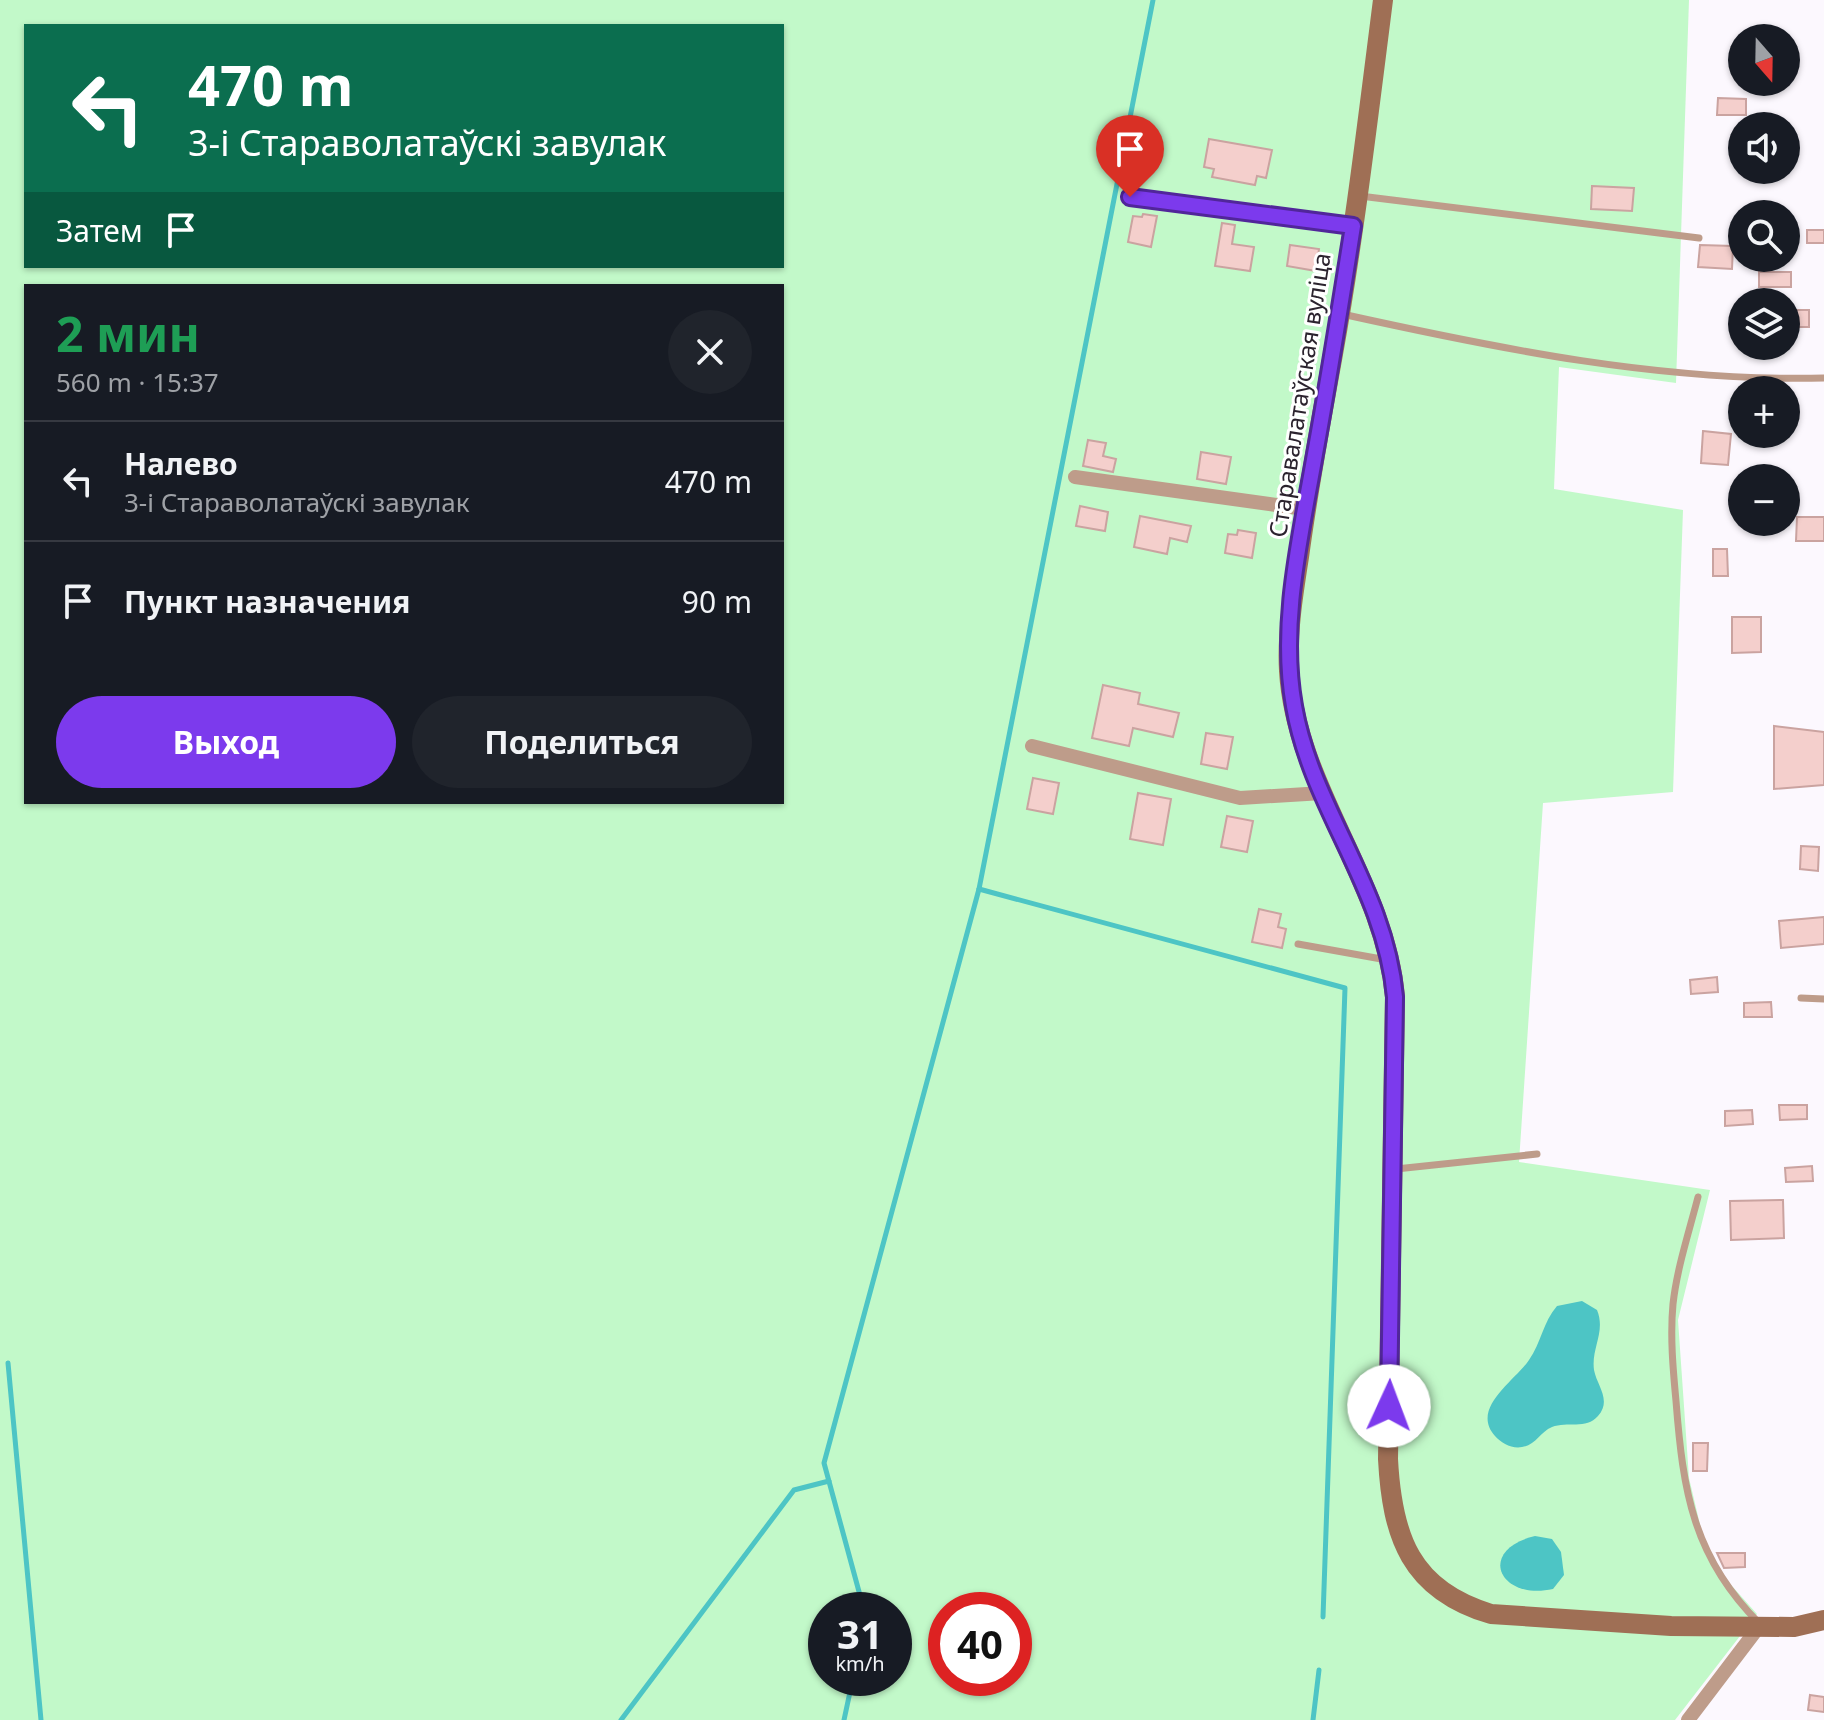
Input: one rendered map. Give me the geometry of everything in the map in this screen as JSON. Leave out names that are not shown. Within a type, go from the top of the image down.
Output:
[{"type":"street","name":"Старавалатаўская вуліца","points":[[1383,0],[1340,314],[1305,509],[1292,604],[1289,673],[1300,736],[1323,793],[1365,880],[1392,961],[1395,997],[1390,1169],[1389,1485],[1399,1534],[1409,1557],[1423,1576],[1465,1607],[1491,1614],[1671,1626],[1761,1624],[1794,1627],[1824,1620]]},
{"type":"street","points":[[1130,197],[1353,226]]},
{"type":"street","points":[[1075,477],[1305,509]]},
{"type":"street","points":[[1032,746],[1240,798],[1323,793]]},
{"type":"street","points":[[1688,1720],[1761,1624]]},
{"type":"lane","points":[[1358,196],[1699,238]]},
{"type":"lane","points":[[1340,314],[1506,350],[1752,380],[1824,378]]},
{"type":"lane","points":[[1298,944],[1392,961]]},
{"type":"lane","points":[[1801,998],[1824,999]]},
{"type":"lane","points":[[1390,1169],[1537,1154]]},
{"type":"lane","points":[[1698,1197],[1679,1272],[1671,1332],[1683,1469],[1693,1521],[1713,1567],[1724,1584],[1761,1624]]},
{"type":"green space","points":[[0,0],[1689,0],[1676,383],[1559,367],[1554,489],[1683,510],[1673,792],[1543,803],[1519,1162],[1710,1190],[1678,1320],[1689,1478],[1706,1550],[1715,1567],[1757,1614],[1675,1720],[0,1720]]},
{"type":"water","points":[[1582,1301],[1597,1310],[1599,1318],[1594,1370],[1604,1399],[1602,1410],[1588,1423],[1552,1427],[1527,1446],[1514,1447],[1504,1443],[1489,1426],[1491,1405],[1529,1360],[1557,1306]]},
{"type":"water","points":[[1535,1536],[1552,1539],[1561,1552],[1564,1575],[1553,1589],[1534,1591],[1519,1588],[1508,1581],[1502,1572],[1501,1562],[1505,1552]]},
{"type":"building","points":[[1718,98],[1746,99],[1746,112],[1717,115]]},
{"type":"building","points":[[1209,139],[1272,150],[1266,178],[1257,176],[1255,185],[1212,177],[1214,169],[1204,167]]},
{"type":"building","points":[[1592,186],[1634,188],[1632,211],[1591,209]]},
{"type":"building","points":[[1143,214],[1157,216],[1151,247],[1128,242],[1133,216],[1142,217]]},
{"type":"building","points":[[1222,223],[1235,225],[1232,244],[1254,247],[1250,271],[1215,266]]},
{"type":"building","points":[[1807,230],[1824,230],[1824,243],[1807,243]]},
{"type":"building","points":[[1290,245],[1319,249],[1316,271],[1287,266]]},
{"type":"building","points":[[1700,245],[1728,246],[1728,269],[1698,267]]},
{"type":"building","points":[[1759,272],[1791,272],[1791,287],[1759,287]]},
{"type":"building","points":[[1800,310],[1809,310],[1809,327],[1800,327]]},
{"type":"building","points":[[1703,431],[1728,434],[1728,465],[1701,463]]},
{"type":"building","points":[[1088,440],[1106,443],[1103,456],[1116,459],[1113,472],[1083,466]]},
{"type":"building","points":[[1201,452],[1231,457],[1226,484],[1197,479]]},
{"type":"building","points":[[1080,506],[1108,512],[1105,531],[1076,526]]},
{"type":"building","points":[[1140,516],[1191,526],[1187,542],[1170,538],[1167,554],[1134,547]]},
{"type":"building","points":[[1800,517],[1824,517],[1824,541],[1796,541],[1796,536],[1800,536]]},
{"type":"building","points":[[1238,530],[1256,533],[1252,558],[1225,553],[1228,534],[1237,535]]},
{"type":"building","points":[[1713,549],[1727,549],[1728,576],[1713,576]]},
{"type":"building","points":[[1732,617],[1761,617],[1761,652],[1732,653]]},
{"type":"building","points":[[1103,685],[1140,693],[1138,704],[1179,713],[1173,737],[1133,728],[1129,746],[1092,738]]},
{"type":"building","points":[[1774,726],[1824,732],[1824,785],[1774,789]]},
{"type":"building","points":[[1206,733],[1233,737],[1227,769],[1201,764]]},
{"type":"building","points":[[1033,778],[1059,783],[1053,814],[1027,809]]},
{"type":"building","points":[[1138,793],[1171,799],[1163,845],[1130,839]]},
{"type":"building","points":[[1227,816],[1253,821],[1247,852],[1221,847]]},
{"type":"building","points":[[1801,846],[1819,847],[1818,871],[1800,869]]},
{"type":"building","points":[[1259,909],[1281,914],[1278,927],[1286,929],[1282,948],[1252,942]]},
{"type":"building","points":[[1824,917],[1824,944],[1781,948],[1779,921]]},
{"type":"building","points":[[1717,977],[1718,992],[1691,994],[1690,980]]},
{"type":"building","points":[[1771,1002],[1772,1017],[1744,1017],[1744,1003]]},
{"type":"building","points":[[1779,1105],[1807,1105],[1807,1119],[1780,1120]]},
{"type":"building","points":[[1752,1110],[1753,1124],[1725,1126],[1725,1111]]},
{"type":"building","points":[[1812,1166],[1813,1181],[1786,1182],[1785,1168]]},
{"type":"building","points":[[1783,1200],[1784,1238],[1731,1240],[1730,1201]]},
{"type":"building","points":[[1693,1443],[1708,1443],[1707,1471],[1693,1471]]},
{"type":"building","points":[[1717,1553],[1745,1553],[1745,1567],[1724,1568]]},
{"type":"building","points":[[1810,1695],[1824,1697],[1824,1712],[1808,1710]]},
{"type":"waterway","points":[[859,1592],[824,1463],[979,889],[1153,0]]},
{"type":"waterway","points":[[979,889],[1345,988],[1323,1617]]},
{"type":"waterway","points":[[8,1363],[41,1720]]},
{"type":"waterway","points":[[621,1720],[794,1490],[829,1481]]},
{"type":"waterway","points":[[1313,1720],[1319,1670]]},
{"type":"waterway","points":[[844,1720],[849,1696]]},
{"type":"route","points":[[1130,197],[1353,226],[1305,509],[1292,604],[1289,673],[1300,736],[1323,793],[1365,880],[1392,961],[1395,997],[1390,1169],[1392,1333],[1389,1406]]}]
